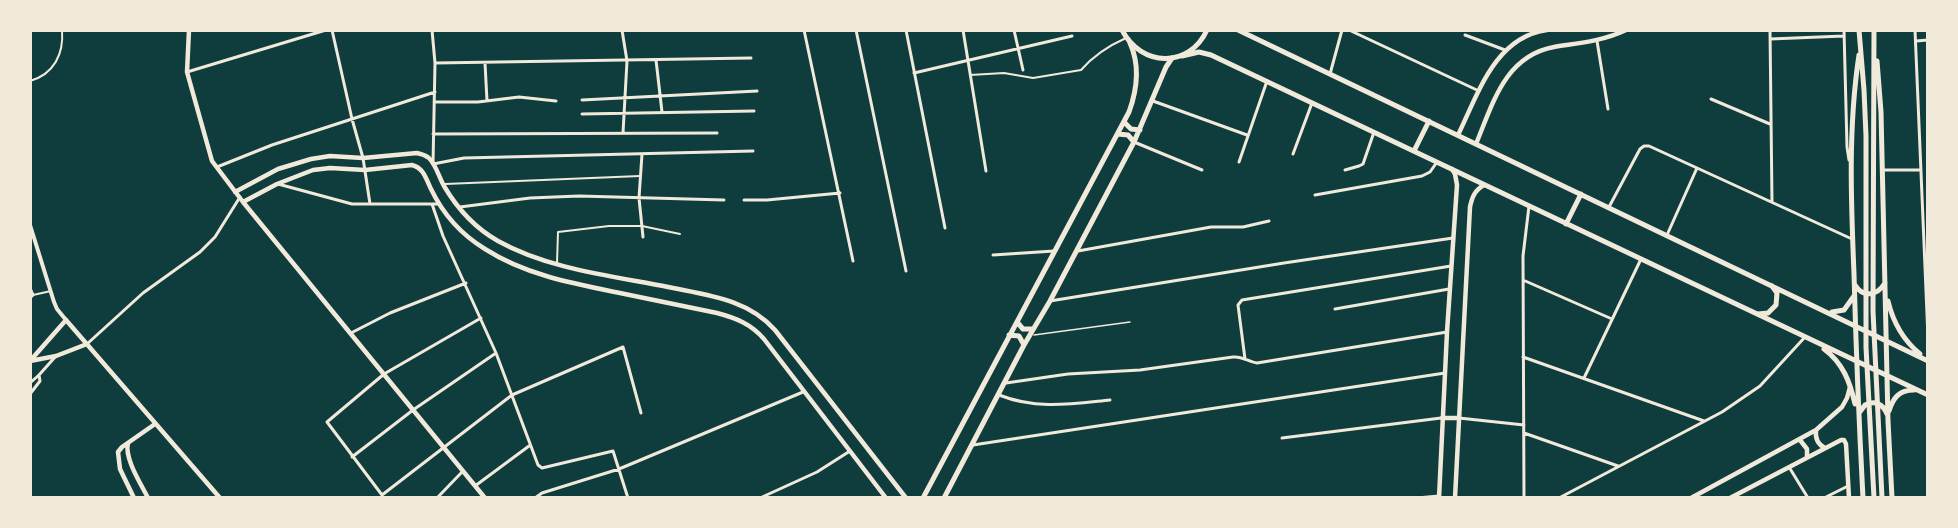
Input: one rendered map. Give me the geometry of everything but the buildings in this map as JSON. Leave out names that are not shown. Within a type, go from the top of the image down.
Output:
[{"type":"main road","points":[[189,30],[187,72],[212,161],[241,200],[485,498]]},
{"type":"main road","points":[[923,498],[1131,106],[1136,84],[1135,61],[1122,30]]},
{"type":"main road","points":[[1182,56],[1200,42],[1207,30]]},
{"type":"main road","points":[[1238,30],[1928,361]]},
{"type":"main road","points":[[1458,135],[1489,72],[1505,50],[1526,36],[1547,30]]},
{"type":"main road","points":[[1476,144],[1493,103],[1521,60],[1537,51],[1597,41],[1626,30]]},
{"type":"main road","points":[[1859,30],[1864,90],[1865,320],[1874,498]]},
{"type":"main road","points":[[1874,30],[1880,91],[1892,498]]},
{"type":"main road","points":[[1128,40],[1149,56],[1157,58],[1172,58],[1199,52],[1211,55],[1926,395]]},
{"type":"main road","points":[[1875,47],[1873,311],[1882,498]]},
{"type":"main road","points":[[1860,48],[1854,102],[1852,239],[1863,498]]},
{"type":"main road","points":[[944,498],[1134,142],[1172,58]]},
{"type":"main road","points":[[1414,151],[1429,121]]},
{"type":"main road","points":[[1124,122],[1131,129],[1140,130]]},
{"type":"main road","points":[[1118,134],[1128,135],[1134,142]]},
{"type":"main road","points":[[236,192],[278,169],[302,160],[330,156],[363,158],[417,153],[428,157],[434,164],[443,184],[475,225],[495,239],[518,250],[557,263],[719,298],[750,309],[770,324],[906,498]]},
{"type":"main road","points":[[241,200],[293,176],[320,168],[365,170],[417,166],[423,172],[439,204],[458,228],[500,258],[570,282],[717,313],[739,320],[751,327],[764,339],[886,498]]},
{"type":"main road","points":[[1439,497],[1444,373],[1457,185],[1452,169]]},
{"type":"main road","points":[[1455,498],[1470,207],[1473,195],[1484,184]]},
{"type":"main road","points":[[1566,224],[1581,194]]},
{"type":"main road","points":[[1854,279],[1858,290],[1870,294],[1881,290],[1886,279]]},
{"type":"main road","points":[[1886,279],[1895,324],[1910,345],[1928,361]]},
{"type":"main road","points":[[1756,314],[1768,313],[1776,305],[1777,293],[1770,284]]},
{"type":"main road","points":[[1824,310],[1843,311],[1854,295]]},
{"type":"main road","points":[[30,361],[66,320],[220,498]]},
{"type":"main road","points":[[1017,321],[1023,329],[1031,332]]},
{"type":"main road","points":[[1009,335],[1019,336],[1024,345]]},
{"type":"main road","points":[[1816,342],[1836,359],[1845,372],[1858,419]]},
{"type":"main road","points":[[30,361],[56,356],[87,344]]},
{"type":"main road","points":[[1691,498],[1816,430],[1842,407],[1848,396],[1850,384]]},
{"type":"main road","points":[[1888,422],[1891,406],[1899,394],[1912,390],[1926,395]]},
{"type":"main road","points":[[1858,419],[1862,407],[1874,402],[1883,407],[1888,422]]},
{"type":"main road","points":[[1442,418],[1459,418]]},
{"type":"main road","points":[[134,498],[121,471],[118,451],[155,424]]},
{"type":"main road","points":[[1816,430],[1818,442],[1825,448]]},
{"type":"main road","points":[[1800,440],[1807,449],[1807,457]]},
{"type":"main road","points":[[1730,498],[1844,440],[1849,498]]},
{"type":"main road","points":[[850,451],[862,442]]},
{"type":"main road","points":[[128,443],[126,449],[148,498]]},
{"type":"street","points":[[30,81],[44,75],[55,64],[62,47],[62,30]]},
{"type":"street","points":[[187,72],[326,30]]},
{"type":"street","points":[[332,30],[363,158],[370,204]]},
{"type":"street","points":[[432,30],[435,63],[434,164],[464,158],[753,151]]},
{"type":"street","points":[[622,30],[627,61],[623,133]]},
{"type":"street","points":[[804,30],[853,261]]},
{"type":"street","points":[[856,30],[906,271]]},
{"type":"street","points":[[906,30],[945,228]]},
{"type":"street","points":[[963,30],[986,171]]},
{"type":"street","points":[[1014,30],[1023,70]]},
{"type":"street","points":[[1330,74],[1342,30]]},
{"type":"street","points":[[1349,30],[1479,91]]},
{"type":"street","points":[[1770,30],[1772,202]]},
{"type":"street","points":[[1844,30],[1847,147],[1852,166]]},
{"type":"street","points":[[1915,30],[1928,338]]},
{"type":"street","points":[[1465,35],[1505,50]]},
{"type":"street","points":[[914,73],[1072,36]]},
{"type":"street","points":[[1770,39],[1844,36]]},
{"type":"street","points":[[970,75],[1004,73],[1033,78],[1082,70],[1101,51],[1128,40]]},
{"type":"street","points":[[1916,41],[1928,40]]},
{"type":"street","points":[[1597,41],[1608,110]]},
{"type":"street","points":[[435,63],[752,58]]},
{"type":"street","points":[[656,60],[662,112]]},
{"type":"street","points":[[485,63],[487,101]]},
{"type":"street","points":[[1239,162],[1267,81]]},
{"type":"street","points":[[582,100],[757,91]]},
{"type":"street","points":[[216,167],[272,145],[435,92]]},
{"type":"street","points":[[434,102],[487,101],[519,97],[556,101]]},
{"type":"street","points":[[1711,99],[1771,124]]},
{"type":"street","points":[[1153,101],[1247,135]]},
{"type":"street","points":[[1293,154],[1312,102]]},
{"type":"street","points":[[582,114],[754,111]]},
{"type":"street","points":[[1346,170],[1363,164],[1374,132]]},
{"type":"street","points":[[433,134],[717,133]]},
{"type":"street","points":[[1134,142],[1202,170]]},
{"type":"street","points":[[1609,207],[1640,149],[1650,146],[1852,239]]},
{"type":"street","points":[[642,153],[639,198],[643,237]]},
{"type":"street","points":[[1315,195],[1422,176],[1430,171],[1437,162]]},
{"type":"street","points":[[1667,235],[1697,168]]},
{"type":"street","points":[[1883,170],[1921,170]]},
{"type":"street","points":[[443,184],[640,176]]},
{"type":"street","points":[[277,184],[342,202],[439,204]]},
{"type":"street","points":[[744,200],[840,193]]},
{"type":"street","points":[[459,207],[531,198],[613,196],[724,200]]},
{"type":"street","points":[[87,344],[143,293],[192,260],[214,237],[241,200]]},
{"type":"street","points":[[432,204],[443,236],[466,282],[496,353],[536,461],[542,468],[613,451],[628,498]]},
{"type":"street","points":[[1524,498],[1523,242],[1530,206]]},
{"type":"street","points":[[1922,210],[1928,209]]},
{"type":"street","points":[[1077,251],[1211,226],[1244,227],[1269,221]]},
{"type":"street","points":[[30,225],[57,309],[66,320]]},
{"type":"street","points":[[557,263],[558,232],[609,226],[642,226],[680,234]]},
{"type":"street","points":[[1050,301],[1453,238]]},
{"type":"street","points":[[993,255],[1055,251]]},
{"type":"street","points":[[1584,378],[1641,259]]},
{"type":"street","points":[[1245,359],[1238,305],[1242,300],[1451,266]]},
{"type":"street","points":[[1523,279],[1612,319]]},
{"type":"street","points":[[351,333],[390,313],[466,282]]},
{"type":"street","points":[[30,288],[32,297],[51,291]]},
{"type":"street","points":[[1335,309],[1449,289]]},
{"type":"street","points":[[481,318],[384,374],[327,422],[382,495],[512,395],[623,347],[640,413]]},
{"type":"street","points":[[1006,383],[1068,374],[1140,370],[1240,356],[1257,363],[1447,332]]},
{"type":"street","points":[[1558,498],[1620,467],[1740,401],[1760,386],[1805,337]]},
{"type":"street","points":[[352,457],[413,410],[496,353]]},
{"type":"street","points":[[30,383],[56,356]]},
{"type":"street","points":[[1523,357],[1704,421]]},
{"type":"street","points":[[973,445],[1444,373]]},
{"type":"street","points":[[30,394],[40,381],[39,375]]},
{"type":"street","points":[[535,498],[542,493],[619,469],[805,392]]},
{"type":"street","points":[[999,395],[1057,406],[1110,400]]},
{"type":"street","points":[[1282,438],[1442,418]]},
{"type":"street","points":[[1459,418],[1524,425]]},
{"type":"street","points":[[1524,433],[1620,467]]},
{"type":"street","points":[[475,486],[530,445]]},
{"type":"street","points":[[759,498],[817,472],[850,451]]},
{"type":"street","points":[[1789,467],[1808,498]]},
{"type":"street","points":[[437,498],[463,471]]},
{"type":"street","points":[[1824,498],[1848,486]]},
{"type":"street","points":[[1417,498],[1439,497]]},
{"type":"lane","points":[[1031,332],[1130,322]]}]
